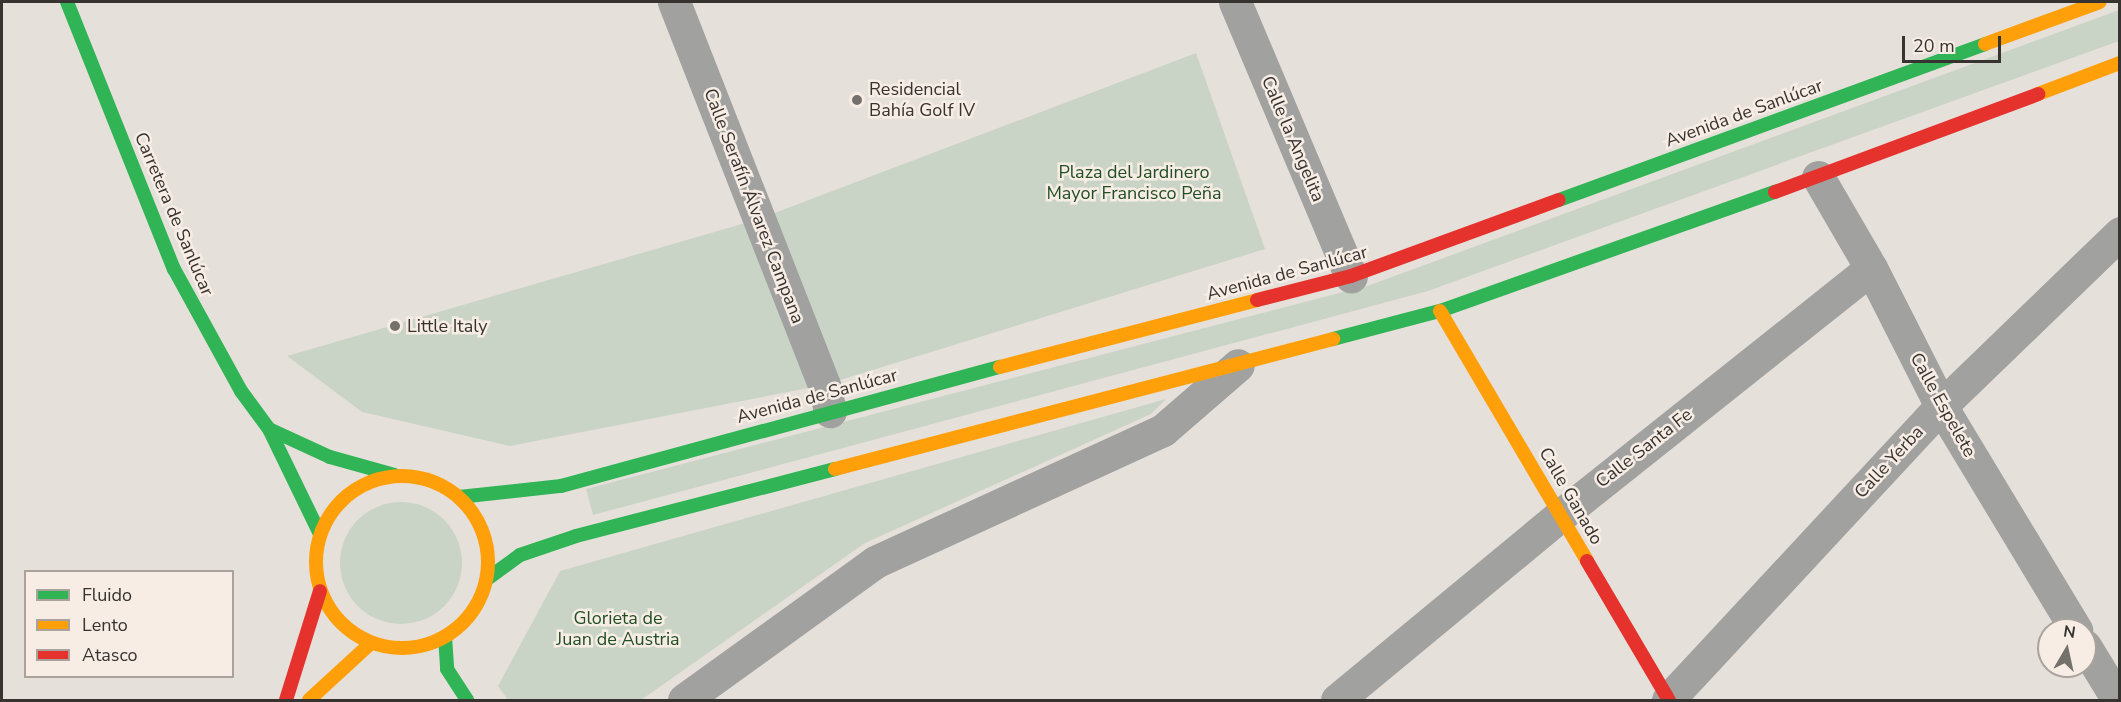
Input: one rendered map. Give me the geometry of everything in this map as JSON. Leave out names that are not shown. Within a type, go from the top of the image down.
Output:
[{"type":"main road","name":"Carretera de Sanlúcar","points":[[67,2],[174,269],[241,391],[269,429],[308,501],[320,534]]},
{"type":"main road","name":"Avenida de Sanlúcar","points":[[459,497],[561,486],[830,411],[1351,276],[2100,2]]},
{"type":"main road","points":[[487,579],[520,555],[576,536],[1440,311],[1818,177],[2120,63]]},
{"type":"main road","name":"Calle Ganado","points":[[1440,311],[1669,700]]},
{"type":"main road","name":"Carretera de Sanlúcar","points":[[269,429],[330,457],[395,476]]},
{"type":"main road","points":[[395,476],[433,481],[459,497],[482,528],[488,552],[487,579],[476,608],[445,637],[406,648],[371,643],[343,626],[320,591],[315,568],[320,534],[332,511],[350,493],[367,483],[395,476]]},
{"type":"main road","points":[[286,700],[320,591]]},
{"type":"main road","points":[[445,637],[447,669],[467,700]]},
{"type":"main road","points":[[309,700],[371,643]]},
{"type":"street","name":"Calle Serafín Álvarez Campana","points":[[674,2],[824,385],[830,411]]},
{"type":"street","name":"Calle la Angelita","points":[[1234,2],[1351,276]]},
{"type":"street","name":"Calle Espelete","points":[[1818,177],[1871,268],[1941,406],[2069,618]]},
{"type":"street","name":"Calle Yerba","points":[[1669,700],[1941,406],[2120,233]]},
{"type":"street","name":"Calle Santa Fe","points":[[1337,700],[1561,515],[1871,268]]},
{"type":"street","points":[[684,700],[875,562],[1163,430],[1238,365]]},
{"type":"street","points":[[2097,666],[2118,700]]},
{"type":"green space","points":[[2119,10],[2119,41],[1428,291],[593,515],[586,489],[1370,285]]},
{"type":"green space","name":"Plaza del Jardinero Mayor Francisco Peña","points":[[1196,53],[1265,249],[824,385],[510,446],[362,412],[287,356],[759,219]]},
{"type":"green space","name":"Glorieta de Juan de Austria","points":[[1166,399],[1151,414],[865,543],[641,700],[508,700],[498,686],[560,571]]},
{"type":"green space","points":[[401,502],[424,507],[435,512],[444,520],[452,529],[457,540],[462,563],[457,586],[452,597],[444,606],[435,614],[424,619],[401,624],[378,619],[367,614],[358,606],[350,597],[345,586],[340,563],[345,540],[350,529],[358,520],[367,512],[378,507]]},
{"type":"traffic: fast","points":[[67,2],[174,269],[241,391],[269,429],[320,534]]},
{"type":"traffic: fast","points":[[1559,200],[1985,44]]},
{"type":"traffic: fast","points":[[1333,339],[1440,311],[1775,192]]},
{"type":"traffic: fast","points":[[459,497],[561,486],[1000,367]]},
{"type":"traffic: fast","points":[[269,429],[330,457],[395,475]]},
{"type":"traffic: fast","points":[[487,579],[520,555],[576,536],[835,469]]},
{"type":"traffic: fast","points":[[445,637],[447,669],[467,700]]},
{"type":"traffic: slow","points":[[1985,44],[2100,2]]},
{"type":"traffic: slow","points":[[2038,94],[2120,63]]},
{"type":"traffic: slow","points":[[1000,367],[1257,300]]},
{"type":"traffic: slow","points":[[1440,311],[1587,561]]},
{"type":"traffic: slow","points":[[835,469],[1333,339]]},
{"type":"traffic: slow","points":[[402,476],[419,477],[435,482],[450,490],[463,501],[474,514],[482,529],[487,545],[488,562],[487,579],[482,595],[474,610],[463,623],[450,634],[435,642],[419,647],[402,648],[385,647],[369,642],[354,634],[341,623],[330,610],[322,595],[317,579],[316,562],[317,545],[322,529],[330,514],[341,501],[354,490],[369,482],[385,477],[402,476]]},
{"type":"traffic: slow","points":[[309,700],[371,643]]},
{"type":"traffic: jam","points":[[1775,192],[2038,94]]},
{"type":"traffic: jam","points":[[1257,300],[1351,276],[1559,200]]},
{"type":"traffic: jam","points":[[1587,561],[1669,700]]},
{"type":"traffic: jam","points":[[286,700],[320,591]]},
{"type":"place","name":"Residencial Bahía Golf IV","points":[[857,100]]},
{"type":"place","name":"Little Italy","points":[[395,326]]}]
